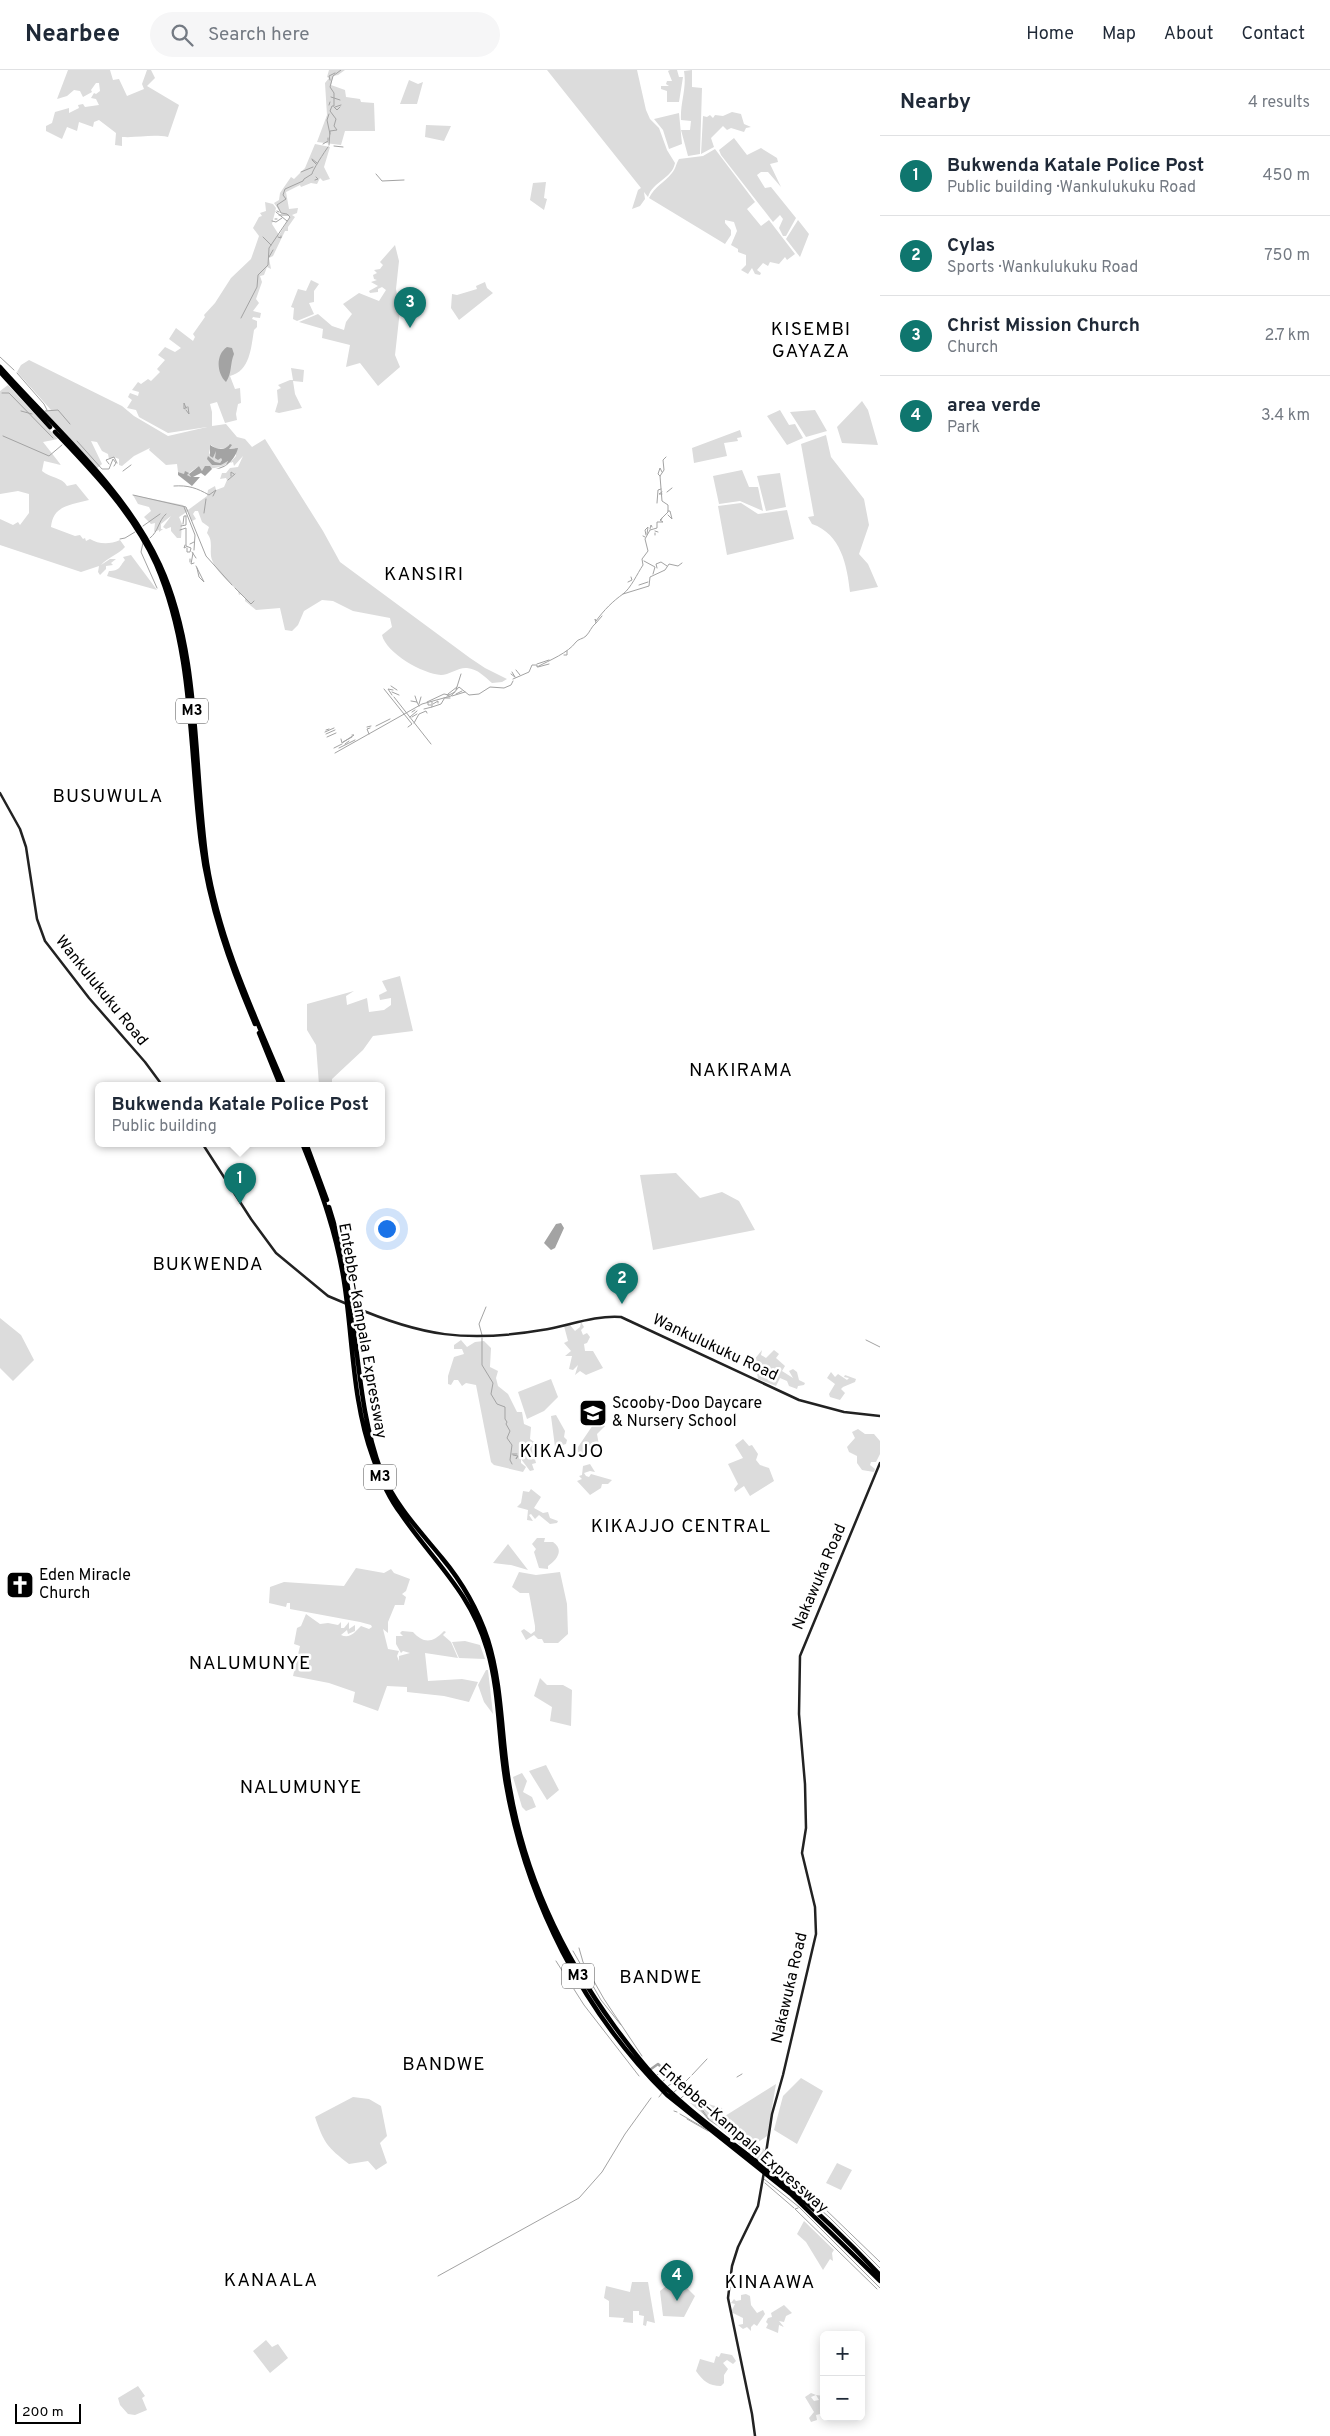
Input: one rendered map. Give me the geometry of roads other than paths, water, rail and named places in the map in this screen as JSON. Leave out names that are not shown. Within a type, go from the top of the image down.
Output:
[{"type":"highway","name":"M3","points":[[0,367],[6,376]]},
{"type":"highway","name":"M3","points":[[0,372],[11,381],[92,466],[126,507],[146,538],[169,588],[177,612],[187,662],[204,836],[216,906],[233,958],[283,1082]]},
{"type":"highway","name":"M3","points":[[11,381],[117,501],[141,535],[162,578],[174,616],[184,663],[201,844],[210,896],[228,955],[279,1082]]},
{"type":"highway","name":"Entebbe–Kampala Expressway","points":[[306,1147],[331,1211],[344,1266],[363,1403],[376,1456],[384,1478],[397,1501],[415,1528],[444,1560],[476,1610],[494,1665],[511,1804],[533,1889],[555,1937],[592,2001],[630,2053],[667,2095],[791,2194],[880,2281]]},
{"type":"highway","name":"Entebbe–Kampala Expressway","points":[[511,1804],[535,1883],[554,1928],[594,1998],[648,2070],[674,2095],[801,2198],[880,2275]]},
{"type":"main road","name":"Wankulukuku Road","points":[[0,793],[20,830],[26,847],[37,919],[45,941],[89,998],[145,1062],[160,1082]]},
{"type":"main road","name":"Wankulukuku Road","points":[[205,1147],[251,1219],[276,1253],[328,1296],[389,1322],[421,1332],[460,1337],[510,1335],[599,1318],[621,1317],[799,1400],[844,1412],[880,1416]]},
{"type":"main road","name":"Nakawuka Road","points":[[755,2436],[728,2298],[732,2266],[738,2247],[758,2206],[772,2114],[816,1934],[815,1907],[802,1853],[806,1828],[805,1784],[799,1714],[800,1656],[880,1463]]},
{"type":"waterway","points":[[329,145],[330,131],[337,130],[334,126],[336,119],[330,111],[332,106],[334,106],[334,93],[330,87],[333,76],[341,70]]},
{"type":"waterway","points":[[330,80],[329,76],[335,73]]},
{"type":"waterway","points":[[331,97],[340,100]]},
{"type":"waterway","points":[[335,107],[341,105]]},
{"type":"waterway","points":[[334,107],[337,110],[340,107]]},
{"type":"waterway","points":[[329,114],[327,120],[330,134]]},
{"type":"waterway","points":[[323,144],[328,141]]},
{"type":"waterway","points":[[334,146],[343,147]]},
{"type":"waterway","points":[[241,318],[257,287],[258,275],[268,265],[269,248],[290,217],[287,214],[281,213],[277,205],[286,199],[283,195],[285,189],[303,181],[312,174],[328,147]]},
{"type":"waterway","points":[[312,159],[317,163]]},
{"type":"waterway","points":[[312,160],[316,164]]},
{"type":"waterway","points":[[301,172],[313,167]]},
{"type":"waterway","points":[[376,174],[382,181],[404,180]]},
{"type":"waterway","points":[[315,180],[318,179],[316,177]]},
{"type":"waterway","points":[[276,212],[287,221]]},
{"type":"waterway","points":[[279,215],[288,215]]},
{"type":"waterway","points":[[272,221],[276,222],[282,218]]},
{"type":"waterway","points":[[278,237],[281,238],[281,236]]},
{"type":"waterway","points":[[263,237],[271,245]]},
{"type":"waterway","points":[[269,257],[273,250]]},
{"type":"waterway","points":[[0,357],[14,370]]},
{"type":"waterway","points":[[17,373],[47,410]]},
{"type":"waterway","points":[[2,393],[9,393],[53,438]]},
{"type":"waterway","points":[[186,408],[184,403],[184,409],[187,407]]},
{"type":"waterway","points":[[186,410],[189,414],[188,407]]},
{"type":"waterway","points":[[45,411],[58,410],[70,424]]},
{"type":"waterway","points":[[21,411],[32,414]]},
{"type":"waterway","points":[[3,436],[49,456],[62,445]]},
{"type":"waterway","points":[[77,441],[102,469],[109,469],[113,459],[116,463],[114,466]]},
{"type":"waterway","points":[[109,464],[106,460],[114,457],[117,463]]},
{"type":"waterway","points":[[513,679],[529,672],[532,665],[537,665],[537,667],[558,656],[585,637],[596,623],[595,619],[596,621],[631,585],[643,565],[642,559],[648,551],[645,539],[650,530],[657,528],[657,522],[663,522],[660,520],[668,512],[668,505],[662,501],[660,476],[664,470],[663,460],[666,457]]},
{"type":"waterway","points":[[123,471],[131,465]]},
{"type":"waterway","points":[[660,476],[658,474],[660,468],[662,472]]},
{"type":"waterway","points":[[231,476],[231,472],[234,474]]},
{"type":"waterway","points":[[228,480],[235,474]]},
{"type":"waterway","points":[[174,486],[184,486],[200,490],[209,495],[216,490],[213,496]]},
{"type":"waterway","points":[[667,492],[672,488]]},
{"type":"waterway","points":[[657,503],[658,490],[661,489]]},
{"type":"waterway","points":[[662,492],[659,494],[662,494]]},
{"type":"waterway","points":[[133,495],[186,507],[206,556],[232,585]]},
{"type":"waterway","points":[[204,513],[206,499]]},
{"type":"waterway","points":[[184,507],[195,535],[194,550]]},
{"type":"waterway","points":[[668,511],[670,511],[672,519],[668,515]]},
{"type":"waterway","points":[[143,526],[160,514]]},
{"type":"waterway","points":[[150,538],[166,514]]},
{"type":"waterway","points":[[183,524],[184,516],[186,516]]},
{"type":"waterway","points":[[181,526],[186,525],[186,516]]},
{"type":"waterway","points":[[650,529],[651,525],[652,527]]},
{"type":"waterway","points":[[646,535],[645,530],[648,527],[647,534]]},
{"type":"waterway","points":[[180,530],[186,528],[186,546],[191,548],[190,552],[187,552],[187,548]]},
{"type":"waterway","points":[[120,539],[135,532]]},
{"type":"waterway","points":[[190,544],[194,542]]},
{"type":"waterway","points":[[143,543],[141,552],[157,588]]},
{"type":"waterway","points":[[185,545],[184,548],[186,547]]},
{"type":"waterway","points":[[192,552],[196,558]]},
{"type":"waterway","points":[[193,553],[191,564],[194,563]]},
{"type":"waterway","points":[[644,561],[655,567],[653,574]]},
{"type":"waterway","points":[[657,568],[656,564],[661,562],[667,566]]},
{"type":"waterway","points":[[623,594],[649,586],[650,577],[665,570],[669,564],[678,566],[682,563]]},
{"type":"waterway","points":[[196,566],[204,582],[199,577],[197,568]]},
{"type":"waterway","points":[[628,582],[632,580],[631,577]]},
{"type":"waterway","points":[[639,585],[648,582]]},
{"type":"waterway","points":[[235,588],[251,604],[254,601]]},
{"type":"waterway","points":[[596,623],[602,616]]},
{"type":"waterway","points":[[564,655],[567,655],[567,651]]},
{"type":"waterway","points":[[537,664],[549,660]]},
{"type":"waterway","points":[[538,667],[549,664]]},
{"type":"waterway","points":[[516,670],[520,675]]},
{"type":"waterway","points":[[512,672],[515,677]]},
{"type":"waterway","points":[[456,690],[461,674]]},
{"type":"waterway","points":[[511,674],[515,677]]},
{"type":"waterway","points":[[335,753],[422,704],[451,696],[459,687],[469,695],[479,694],[490,687],[504,688],[511,685],[513,681]]},
{"type":"waterway","points":[[391,686],[397,690]]},
{"type":"waterway","points":[[448,694],[457,687]]},
{"type":"waterway","points":[[384,689],[412,724],[408,727]]},
{"type":"waterway","points":[[392,695],[388,689],[393,690]]},
{"type":"waterway","points":[[456,694],[462,691]]},
{"type":"waterway","points":[[392,692],[399,695]]},
{"type":"waterway","points":[[447,696],[455,692]]},
{"type":"waterway","points":[[452,696],[465,692]]},
{"type":"waterway","points":[[427,702],[444,694],[449,695]]},
{"type":"waterway","points":[[415,696],[417,702]]},
{"type":"waterway","points":[[394,697],[431,744]]},
{"type":"waterway","points":[[419,704],[421,697]]},
{"type":"waterway","points":[[444,698],[450,698]]},
{"type":"waterway","points":[[432,707],[441,704],[444,699]]},
{"type":"waterway","points":[[411,701],[417,702],[419,706]]},
{"type":"waterway","points":[[433,704],[438,701],[438,703]]},
{"type":"waterway","points":[[424,709],[432,707],[432,702]]},
{"type":"waterway","points":[[428,703],[428,705],[431,705]]},
{"type":"waterway","points":[[410,717],[417,711]]},
{"type":"waterway","points":[[414,723],[419,714],[426,711],[427,713]]},
{"type":"waterway","points":[[412,717],[417,714]]},
{"type":"waterway","points":[[376,726],[390,719]]},
{"type":"waterway","points":[[367,727],[371,726]]},
{"type":"waterway","points":[[325,732],[334,728]]},
{"type":"waterway","points":[[369,734],[367,729],[370,728]]},
{"type":"waterway","points":[[326,734],[335,730]]},
{"type":"waterway","points":[[327,737],[336,733]]},
{"type":"waterway","points":[[341,739],[342,743],[354,735],[352,735]]},
{"type":"waterway","points":[[343,742],[352,737]]},
{"type":"waterway","points":[[339,748],[355,740]]},
{"type":"waterway","points":[[345,744],[349,741]]},
{"type":"waterway","points":[[334,748],[342,744]]},
{"type":"waterway","points":[[482,1335],[479,1324],[486,1307]]},
{"type":"waterway","points":[[482,1338],[482,1365],[493,1383],[491,1394],[497,1404],[505,1407],[506,1424],[510,1431],[507,1438],[512,1445],[510,1460],[512,1464]]},
{"type":"waterway","points":[[866,1340],[880,1347]]},
{"type":"waterway","points":[[512,1454],[517,1454]]},
{"type":"waterway","points":[[513,1455],[518,1456],[516,1459],[517,1457]]},
{"type":"waterway","points":[[579,1948],[583,1962],[604,1999],[642,2056]]},
{"type":"waterway","points":[[573,1951],[601,2000],[621,2025]]},
{"type":"waterway","points":[[556,1961],[584,2005],[639,2076]]},
{"type":"waterway","points":[[692,2075],[707,2059]]},
{"type":"waterway","points":[[651,2069],[658,2064],[691,2095]]},
{"type":"waterway","points":[[657,2075],[664,2069]]},
{"type":"waterway","points":[[737,2077],[742,2074]]},
{"type":"waterway","points":[[663,2081],[670,2076]]},
{"type":"waterway","points":[[681,2080],[683,2084],[690,2077]]},
{"type":"waterway","points":[[668,2086],[675,2081]]},
{"type":"waterway","points":[[674,2092],[681,2086]]},
{"type":"waterway","points":[[681,2098],[688,2092]]},
{"type":"waterway","points":[[659,2097],[662,2093]]},
{"type":"waterway","points":[[438,2276],[579,2198],[602,2172],[625,2134],[651,2098]]},
{"type":"waterway","points":[[698,2104],[709,2119]]},
{"type":"waterway","points":[[697,2105],[708,2119],[758,2153]]},
{"type":"waterway","points":[[680,2114],[706,2129]]},
{"type":"waterway","points":[[687,2119],[708,2131]]},
{"type":"waterway","points":[[763,2158],[765,2150]]},
{"type":"waterway","points":[[768,2168],[768,2164],[829,2217],[880,2268]]},
{"type":"waterway","points":[[775,2167],[794,2179],[880,2262]]},
{"type":"waterway","points":[[764,2179],[799,2207],[880,2288]]},
{"type":"waterway","points":[[765,2183],[794,2208]]},
{"type":"waterway","points":[[798,2208],[795,2209],[877,2289]]},
{"type":"place","name":"Christ Mission Church","points":[[410,328]]},
{"type":"place","name":"Bukwenda Katale Police Post","points":[[240,1204]]},
{"type":"place","name":"Cylas","points":[[622,1304]]},
{"type":"place","name":"Scooby-Doo Daycare & Nursery School","points":[[593,1413]]},
{"type":"place","name":"Eden Miracle Church","points":[[20,1585]]},
{"type":"place","name":"area verde","points":[[677,2301]]},
{"type":"district","name":"KISEMBI GAYAZA","points":[[811,341]]},
{"type":"district","name":"KANSIRI","points":[[424,575]]},
{"type":"district","name":"BUSUWULA","points":[[108,797]]},
{"type":"district","name":"NAKIRAMA","points":[[741,1071]]},
{"type":"district","name":"BUKWENDA","points":[[208,1265]]},
{"type":"district","name":"KIKAJJO","points":[[562,1452]]},
{"type":"district","name":"KIKAJJO CENTRAL","points":[[681,1527]]},
{"type":"district","name":"NALUMUNYE","points":[[250,1664]]},
{"type":"district","name":"NALUMUNYE","points":[[301,1788]]},
{"type":"district","name":"BANDWE","points":[[661,1978]]},
{"type":"district","name":"BANDWE","points":[[444,2065]]},
{"type":"district","name":"KANAALA","points":[[271,2281]]},
{"type":"district","name":"KINAAWA","points":[[770,2283]]}]
